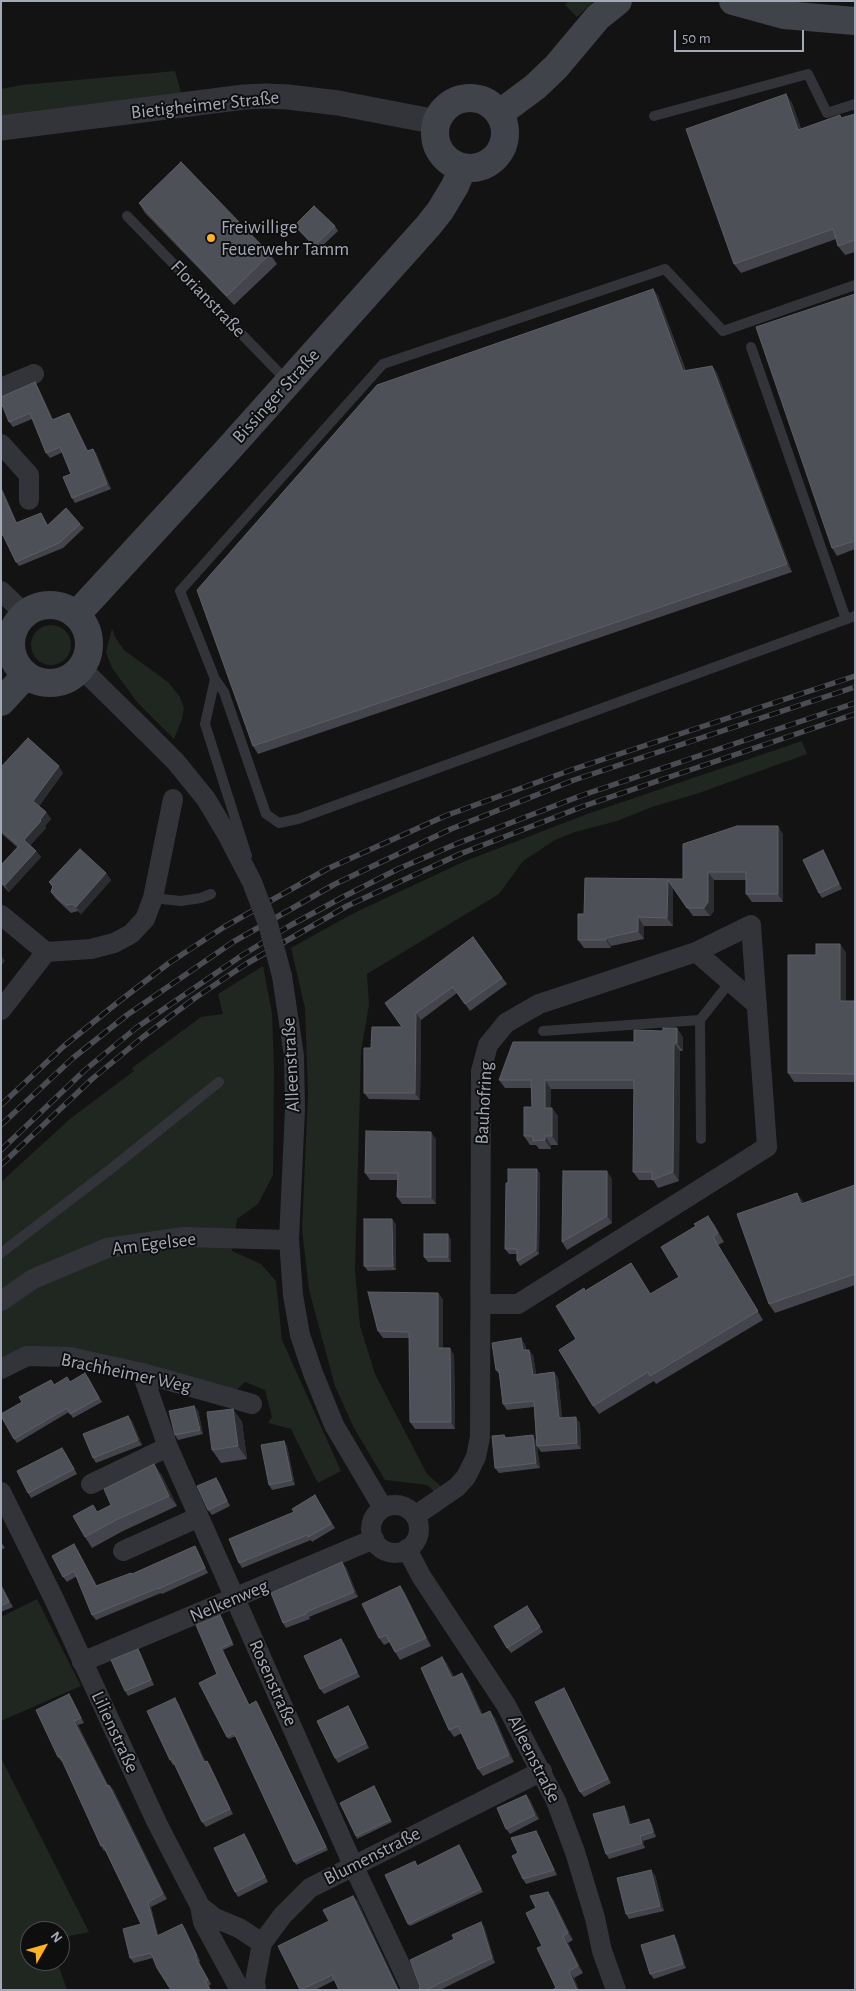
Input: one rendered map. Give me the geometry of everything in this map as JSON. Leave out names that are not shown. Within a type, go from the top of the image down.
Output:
[{"type":"main road","points":[[500,113],[536,87],[556,67],[598,17],[618,1]]},
{"type":"main road","points":[[733,1],[784,16],[855,21]]},
{"type":"main road","points":[[459,99],[481,99],[491,104],[500,113],[506,129],[505,139],[497,156],[482,166],[463,167],[452,163],[440,150],[435,134],[437,122],[449,104],[459,99]]},
{"type":"main road","name":"Bissinger Straße","points":[[76,615],[428,226],[456,186],[463,167]]},
{"type":"main road","points":[[45,605],[66,609],[76,615],[88,635],[89,646],[81,668],[66,679],[48,683],[36,681],[26,675],[16,664],[12,652],[11,638],[16,625],[25,614],[34,608],[45,605]]},
{"type":"main road","points":[[1,702],[26,675]]},
{"type":"street","name":"Bietigheimer Straße","points":[[1,128],[265,96],[338,103],[437,122]]},
{"type":"street","points":[[1,388],[34,374]]},
{"type":"street","points":[[1,444],[29,475],[29,500]]},
{"type":"street","points":[[1,592],[25,614]]},
{"type":"street","name":"Alleenstraße","points":[[81,668],[176,762],[206,799],[252,882],[268,924],[282,976],[294,1056],[295,1109],[289,1240],[293,1295],[300,1334],[313,1373],[334,1424],[383,1508]]},
{"type":"street","points":[[1,914],[46,952],[91,949],[114,943],[131,934],[145,919],[153,898],[174,798]]},
{"type":"street","name":"Bauhofring","points":[[415,1516],[457,1487],[466,1477],[476,1458],[480,1437],[481,1071],[488,1045],[506,1023],[539,1004],[696,952],[751,925],[767,1147],[518,1304],[481,1304]]},
{"type":"street","points":[[1,1010],[46,952]]},
{"type":"street","points":[[696,952],[757,1005]]},
{"type":"street","name":"Am Egelsee","points":[[1,1300],[33,1279],[107,1248],[184,1237],[289,1240]]},
{"type":"street","name":"Brachheimer Weg","points":[[1,1368],[27,1356],[70,1357],[142,1373],[252,1404]]},
{"type":"street","name":"Rosenstraße","points":[[142,1373],[168,1447],[353,1865],[412,1990]]},
{"type":"street","points":[[91,1484],[168,1447]]},
{"type":"street","name":"Lilienstraße","points":[[1,1492],[158,1823],[200,1906],[215,1918],[239,1928],[262,1943]]},
{"type":"street","points":[[398,1505],[411,1511],[415,1516],[419,1524],[419,1533],[416,1540],[407,1549],[396,1553],[388,1551],[381,1547],[374,1539],[373,1520],[383,1508],[398,1505]]},
{"type":"street","points":[[123,1551],[199,1517]]},
{"type":"street","name":"Nelkenweg","points":[[82,1662],[236,1599],[374,1539]]},
{"type":"street","name":"Alleenstraße","points":[[407,1549],[421,1576],[506,1705],[542,1771],[556,1801],[575,1852],[595,1918],[602,1951],[616,1990]]},
{"type":"street","name":"Blumenstraße","points":[[256,1990],[255,1981],[262,1943],[283,1915],[310,1888],[542,1771]]},
{"type":"street","points":[[200,1906],[203,1922],[240,1990]]},
{"type":"lane","points":[[654,116],[808,74],[827,112],[855,104]]},
{"type":"lane","name":"Florianstraße","points":[[127,216],[288,382]]},
{"type":"lane","points":[[751,347],[850,617],[298,819],[279,823],[266,814],[224,692],[216,679],[180,591],[383,364],[665,269],[723,331],[855,284]]},
{"type":"lane","points":[[216,679],[205,724],[249,862]]},
{"type":"lane","points":[[153,898],[181,901],[212,894]]},
{"type":"lane","points":[[701,1139],[700,1020],[730,982]]},
{"type":"lane","points":[[543,1031],[700,1020]]},
{"type":"lane","points":[[1,1253],[112,1168],[219,1082]]},
{"type":"shaded area","points":[[569,1],[594,1],[577,17],[565,5]]},
{"type":"shaded area","points":[[175,71],[182,96],[1,120],[1,89],[22,85]]},
{"type":"shaded area","points":[[55,625],[62,628],[68,634],[71,645],[70,653],[62,662],[55,665],[47,665],[40,662],[32,653],[31,641],[34,634],[43,626]]},
{"type":"shaded area","points":[[112,628],[115,637],[124,650],[168,682],[180,697],[184,708],[174,739],[137,702],[112,668],[106,652]]},
{"type":"shaded area","points":[[802,741],[807,754],[699,793],[652,807],[617,821],[575,832],[555,840],[523,861],[499,894],[367,974],[369,1005],[361,1051],[355,1271],[360,1326],[375,1374],[427,1474],[444,1489],[437,1494],[427,1485],[385,1480],[354,1428],[335,1386],[309,1290],[302,1229],[308,1094],[305,1008],[291,948],[352,914],[463,862],[587,814]]},
{"type":"shaded area","points":[[263,966],[272,1013],[274,1069],[273,1175],[258,1204],[237,1219],[232,1251],[261,1264],[276,1281],[282,1340],[341,1471],[318,1483],[291,1429],[268,1423],[272,1417],[265,1390],[245,1382],[234,1392],[166,1372],[1,1361],[1,1182],[71,1118],[134,1071],[132,1068],[201,1017],[223,1014],[218,994]]},
{"type":"shaded area","points":[[37,1599],[81,1686],[1,1721],[1,1617]]},
{"type":"shaded area","points":[[1,1758],[89,1932],[70,1936],[70,1921],[20,1921],[20,1971],[60,1971],[67,1990],[1,1990]]},
{"type":"building","points":[[786,94],[798,130],[840,115],[841,118],[855,114],[855,240],[838,246],[833,229],[734,264],[686,129]]},
{"type":"building","name":"Freiwillige Feuerwehr Tamm","points":[[181,162],[270,254],[227,296],[139,203]]},
{"type":"building","points":[[314,206],[335,226],[314,246],[295,225]]},
{"type":"building","points":[[653,289],[683,371],[712,366],[787,564],[253,746],[197,590],[377,385]]},
{"type":"building","points":[[855,294],[855,541],[832,548],[756,327]]},
{"type":"building","points":[[35,382],[52,420],[69,413],[87,451],[93,449],[107,484],[72,498],[63,477],[71,474],[60,447],[46,453],[30,413],[9,422],[1,402],[1,397]]},
{"type":"building","points":[[1,489],[16,523],[41,513],[47,526],[66,508],[80,524],[59,543],[16,562],[1,531]]},
{"type":"building","points":[[28,738],[59,766],[33,801],[46,812],[41,821],[24,840],[36,851],[5,885],[1,882],[1,865],[19,846],[1,830],[1,767]]},
{"type":"building","points":[[737,826],[778,826],[778,894],[746,894],[746,872],[708,872],[708,902],[704,908],[687,908],[668,880],[667,918],[638,917],[638,931],[606,938],[606,940],[578,940],[578,914],[584,914],[585,878],[683,879],[683,844]]},
{"type":"building","points":[[80,849],[106,873],[76,907],[73,904],[66,905],[51,892],[53,886],[49,882]]},
{"type":"building","points":[[823,850],[839,884],[819,893],[803,860]]},
{"type":"building","points":[[473,937],[502,978],[465,1004],[453,987],[416,1013],[415,1093],[364,1093],[364,1048],[371,1048],[372,1027],[402,1027],[385,1003]]},
{"type":"building","points":[[816,944],[840,944],[840,1001],[855,1001],[855,1074],[788,1073],[788,955],[816,955]]},
{"type":"building","points":[[663,1028],[677,1028],[677,1043],[674,1043],[673,1172],[652,1180],[652,1172],[633,1172],[634,1080],[545,1080],[545,1108],[552,1108],[552,1136],[545,1136],[545,1140],[533,1141],[533,1136],[524,1136],[524,1107],[532,1107],[531,1080],[499,1080],[513,1042],[634,1042],[634,1030],[663,1031]]},
{"type":"building","points":[[366,1131],[431,1132],[431,1197],[397,1197],[398,1173],[365,1173]]},
{"type":"building","points":[[508,1169],[537,1169],[536,1250],[517,1261],[517,1249],[505,1249]]},
{"type":"building","points":[[563,1171],[607,1171],[607,1216],[562,1242]]},
{"type":"building","points":[[855,1185],[855,1274],[769,1304],[737,1214],[797,1193],[801,1204]]},
{"type":"building","points":[[708,1216],[718,1233],[713,1237],[758,1311],[650,1376],[648,1372],[593,1406],[559,1350],[576,1339],[556,1306],[584,1288],[585,1291],[631,1263],[650,1294],[679,1277],[661,1247],[696,1226],[694,1224]]},
{"type":"building","points":[[364,1219],[392,1219],[393,1266],[364,1266]]},
{"type":"building","points":[[424,1234],[448,1234],[448,1257],[424,1257]]},
{"type":"building","points":[[368,1292],[438,1293],[438,1348],[450,1348],[451,1422],[410,1422],[409,1332],[378,1331]]},
{"type":"building","points":[[521,1338],[523,1350],[529,1350],[533,1375],[554,1372],[559,1418],[576,1417],[577,1443],[537,1446],[534,1401],[503,1404],[499,1370],[496,1370],[492,1343]]},
{"type":"building","points":[[85,1373],[99,1398],[70,1414],[67,1408],[14,1439],[1,1414],[22,1402],[19,1397],[51,1380],[54,1385],[67,1377],[70,1382]]},
{"type":"building","points":[[194,1406],[200,1430],[175,1435],[169,1411]]},
{"type":"building","points":[[233,1409],[238,1446],[212,1450],[207,1412]]},
{"type":"building","points":[[128,1416],[138,1440],[93,1458],[83,1434]]},
{"type":"building","points":[[504,1435],[505,1438],[533,1435],[536,1463],[495,1468],[492,1436]]},
{"type":"building","points":[[284,1441],[292,1480],[269,1485],[261,1445]]},
{"type":"building","points":[[62,1448],[74,1469],[28,1493],[17,1471]]},
{"type":"building","points":[[154,1464],[169,1496],[116,1520],[85,1537],[73,1516],[93,1505],[97,1512],[111,1505],[104,1489]]},
{"type":"building","points":[[216,1478],[227,1501],[208,1510],[197,1486]]},
{"type":"building","points":[[315,1495],[331,1524],[308,1537],[307,1535],[239,1563],[229,1539],[294,1512],[292,1509]]},
{"type":"building","points":[[74,1544],[96,1586],[132,1574],[195,1546],[205,1568],[92,1615],[74,1571],[63,1577],[52,1556]]},
{"type":"building","points":[[342,1562],[354,1592],[283,1623],[271,1593]]},
{"type":"building","points":[[1,1586],[9,1602],[1,1606]]},
{"type":"building","points":[[400,1586],[426,1638],[395,1652],[386,1635],[379,1638],[362,1604]]},
{"type":"building","points":[[527,1606],[540,1627],[507,1648],[494,1626]]},
{"type":"building","points":[[220,1615],[232,1643],[221,1648],[249,1705],[256,1701],[326,1847],[294,1862],[234,1733],[227,1737],[199,1683],[217,1674],[196,1625]]},
{"type":"building","points":[[341,1639],[357,1672],[320,1689],[304,1656]]},
{"type":"building","points":[[138,1649],[151,1680],[125,1691],[111,1660]]},
{"type":"building","points":[[442,1657],[452,1678],[462,1673],[481,1715],[490,1711],[509,1755],[478,1769],[458,1726],[449,1730],[421,1668]]},
{"type":"building","points":[[564,1688],[608,1779],[580,1792],[535,1702]]},
{"type":"building","points":[[69,1694],[81,1718],[74,1721],[107,1786],[109,1785],[163,1894],[148,1902],[157,1936],[182,1924],[197,1956],[195,1957],[208,1980],[205,1981],[210,1990],[171,1990],[157,1968],[151,1953],[130,1958],[123,1929],[141,1924],[103,1845],[101,1846],[60,1756],[58,1757],[36,1710]]},
{"type":"building","points":[[175,1698],[204,1762],[207,1761],[230,1809],[202,1822],[147,1711]]},
{"type":"building","points":[[348,1706],[366,1743],[335,1758],[317,1721]]},
{"type":"building","points":[[374,1786],[390,1820],[356,1836],[340,1803]]},
{"type":"building","points":[[526,1795],[535,1815],[506,1829],[497,1808]]},
{"type":"building","points":[[624,1806],[629,1825],[649,1819],[653,1832],[640,1836],[642,1843],[606,1854],[593,1814]]},
{"type":"building","points":[[536,1831],[554,1870],[523,1879],[512,1856],[518,1853],[511,1838]]},
{"type":"building","points":[[244,1834],[265,1877],[235,1892],[214,1848]]},
{"type":"building","points":[[459,1845],[481,1889],[408,1924],[385,1875],[415,1861],[417,1866]]},
{"type":"building","points":[[651,1870],[660,1906],[626,1914],[617,1878]]},
{"type":"building","points":[[548,1892],[568,1933],[563,1936],[578,1966],[569,1971],[577,1990],[552,1990],[556,1988],[537,1948],[542,1946],[526,1913],[536,1908],[530,1896]]},
{"type":"building","points":[[353,1896],[398,1990],[339,1990],[332,1975],[300,1990],[278,1946],[329,1921],[323,1910]]},
{"type":"building","points":[[481,1922],[492,1958],[426,1990],[419,1990],[420,1986],[410,1960],[454,1939],[452,1935]]},
{"type":"building","points":[[674,1935],[683,1964],[650,1974],[641,1945]]},
{"type":"railway","points":[[1,1105],[64,1046],[169,963],[224,927],[327,869],[445,816],[571,770],[855,676]]},
{"type":"railway","points":[[1,1125],[73,1058],[127,1015],[233,942],[335,884],[451,829],[574,780],[855,687]]},
{"type":"railway","points":[[1,1150],[85,1070],[136,1028],[241,956],[291,925],[343,897],[398,869],[456,844],[580,796],[855,703]]},
{"type":"railway","points":[[1,1165],[92,1079],[195,998],[246,964],[347,906],[460,854],[584,806],[855,714]]},
{"type":"place","name":"Freiwillige Feuerwehr Tamm","points":[[211,238]]}]
